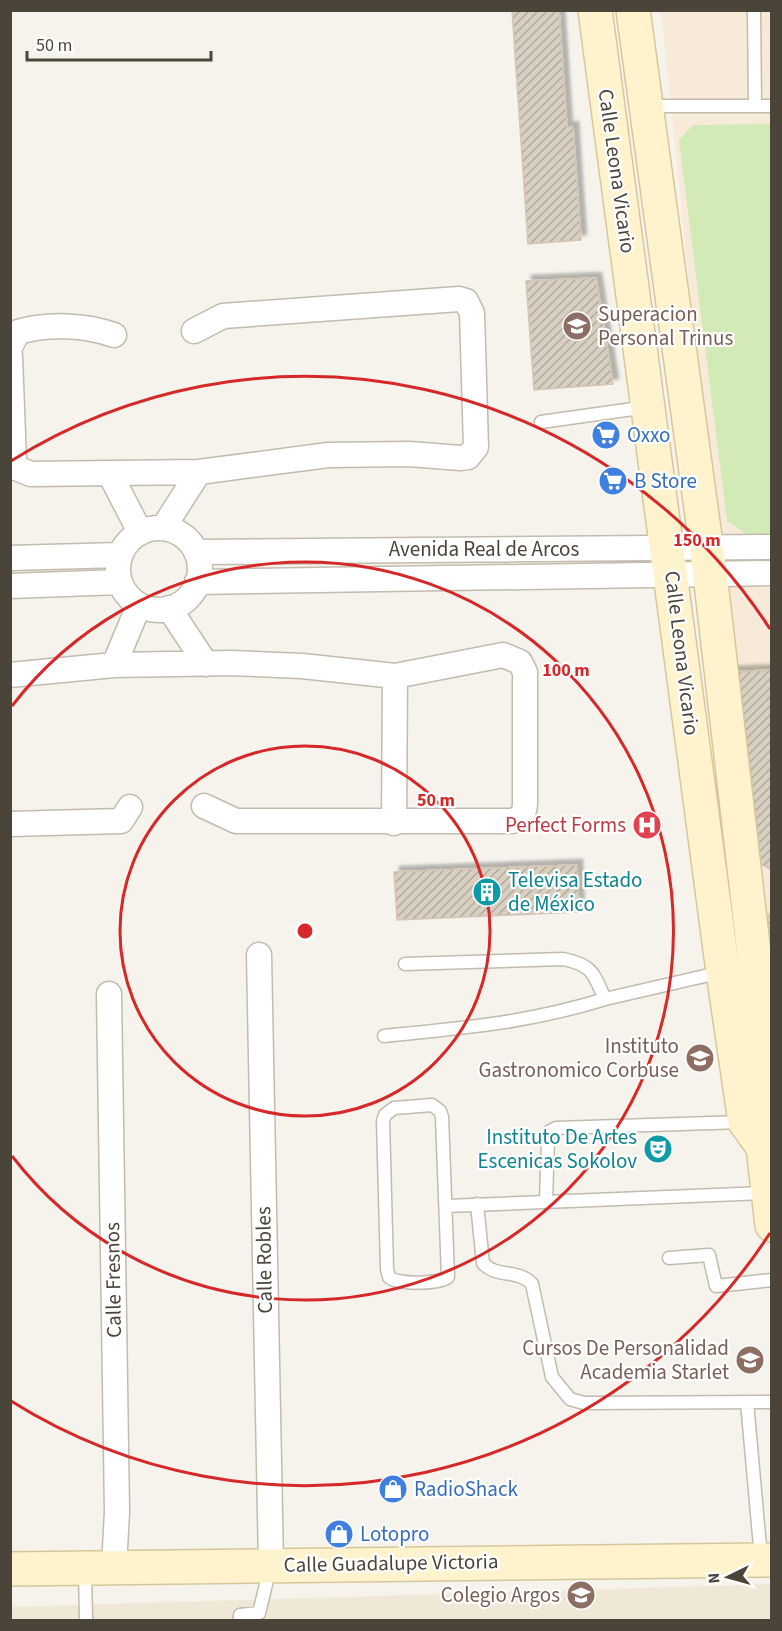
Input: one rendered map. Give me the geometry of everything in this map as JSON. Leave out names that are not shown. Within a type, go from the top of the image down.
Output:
[{"type":"main road","name":"Calle Leona Vicario","points":[[595,10],[723,972],[764,1124]]},
{"type":"main road","name":"Calle Leona Vicario","points":[[633,10],[708,561],[727,742],[768,1033],[764,1124],[771,1225]]},
{"type":"main road","name":"Calle Guadalupe Victoria","points":[[10,1569],[766,1560]]},
{"type":"street","points":[[10,356],[16,468],[31,474],[199,472],[328,454],[468,457],[476,447],[472,313],[466,301],[447,299],[223,316],[194,331]]},
{"type":"street","points":[[10,347],[18,332],[29,328],[92,327],[114,335]]},
{"type":"street","points":[[152,530],[199,472]]},
{"type":"street","points":[[110,474],[152,530]]},
{"type":"street","points":[[152,530],[177,532],[188,540],[196,552],[200,567],[197,582],[181,603],[169,608],[149,609],[139,605],[127,595],[120,582],[118,569],[120,555],[131,538],[152,530]]},
{"type":"street","name":"Avenida Real de Arcos","points":[[708,561],[771,548]]},
{"type":"street","name":"Avenida Real de Arcos","points":[[196,552],[708,561],[771,573]]},
{"type":"street","points":[[10,558],[120,555]]},
{"type":"street","name":"Avenida Real de Arcos","points":[[197,582],[670,561]]},
{"type":"street","points":[[10,586],[120,582]]},
{"type":"street","points":[[114,665],[139,605]]},
{"type":"street","points":[[169,608],[206,664]]},
{"type":"street","points":[[10,675],[114,665],[206,664],[302,666],[394,676],[503,655],[520,662],[525,672],[525,804],[524,814],[512,821],[394,823],[236,821],[204,806]]},
{"type":"street","points":[[394,676],[394,823]]},
{"type":"street","points":[[10,824],[121,820],[130,807]]},
{"type":"street","name":"Calle Robles","points":[[259,955],[271,1565]]},
{"type":"street","name":"Calle Fresnos","points":[[100,1567],[117,1512],[109,994]]},
{"type":"lane","points":[[754,10],[755,106]]},
{"type":"lane","points":[[645,106],[771,106]]},
{"type":"lane","points":[[541,422],[649,407]]},
{"type":"lane","points":[[405,964],[563,959],[580,963],[592,970],[604,999]]},
{"type":"lane","points":[[384,1036],[511,1023],[554,1015],[604,999],[723,972]]},
{"type":"lane","points":[[432,1105],[440,1111],[447,1206],[448,1277],[441,1281],[392,1280],[387,1269],[383,1121],[389,1110],[432,1105]]},
{"type":"lane","points":[[546,1201],[548,1137],[556,1128],[764,1124]]},
{"type":"lane","points":[[447,1206],[767,1192]]},
{"type":"lane","points":[[477,1204],[483,1263],[493,1270],[521,1275],[532,1284],[552,1377],[570,1399],[584,1403],[771,1402]]},
{"type":"lane","points":[[669,1258],[709,1254],[716,1286],[771,1280]]},
{"type":"lane","points":[[747,1402],[766,1560]]},
{"type":"lane","points":[[240,1620],[240,1615],[259,1613],[271,1565]]},
{"type":"lane","points":[[86,1620],[100,1567]]},
{"type":"shaded area","points":[[661,11],[771,11],[771,971],[729,672]]},
{"type":"shaded area","name":"Colegio Argos","points":[[772,1584],[771,1620],[11,1620],[10,1607]]},
{"type":"green space","points":[[771,124],[771,538],[753,539],[727,521],[679,140],[693,125]]},
{"type":"building","points":[[512,10],[559,10],[567,128],[573,127],[581,240],[528,244]]},
{"type":"building","points":[[596,278],[613,384],[534,390],[526,281]]},
{"type":"building","points":[[772,670],[772,870],[757,862],[729,672]]},
{"type":"building","name":"Televisa Estado de México","points":[[577,865],[579,912],[397,920],[394,872]]},
{"type":"building","points":[[772,911],[772,971],[765,921]]},
{"type":"place","name":"Superacion Personal Trinus","points":[[577,326]]},
{"type":"place","name":"Oxxo","points":[[606,435]]},
{"type":"place","name":"B Store","points":[[613,481]]},
{"type":"place","name":"Perfect Forms","points":[[647,825]]},
{"type":"place","name":"Televisa Estado de México","points":[[487,892]]},
{"type":"place","name":"Instituto Gastronomico Corbuse","points":[[700,1058]]},
{"type":"place","name":"Instituto De Artes Escenicas Sokolov","points":[[658,1149]]},
{"type":"place","name":"Cursos De Personalidad Academia Starlet","points":[[750,1360]]},
{"type":"place","name":"RadioShack","points":[[393,1489]]},
{"type":"place","name":"Lotopro","points":[[339,1534]]},
{"type":"place","name":"Colegio Argos","points":[[581,1595]]}]
